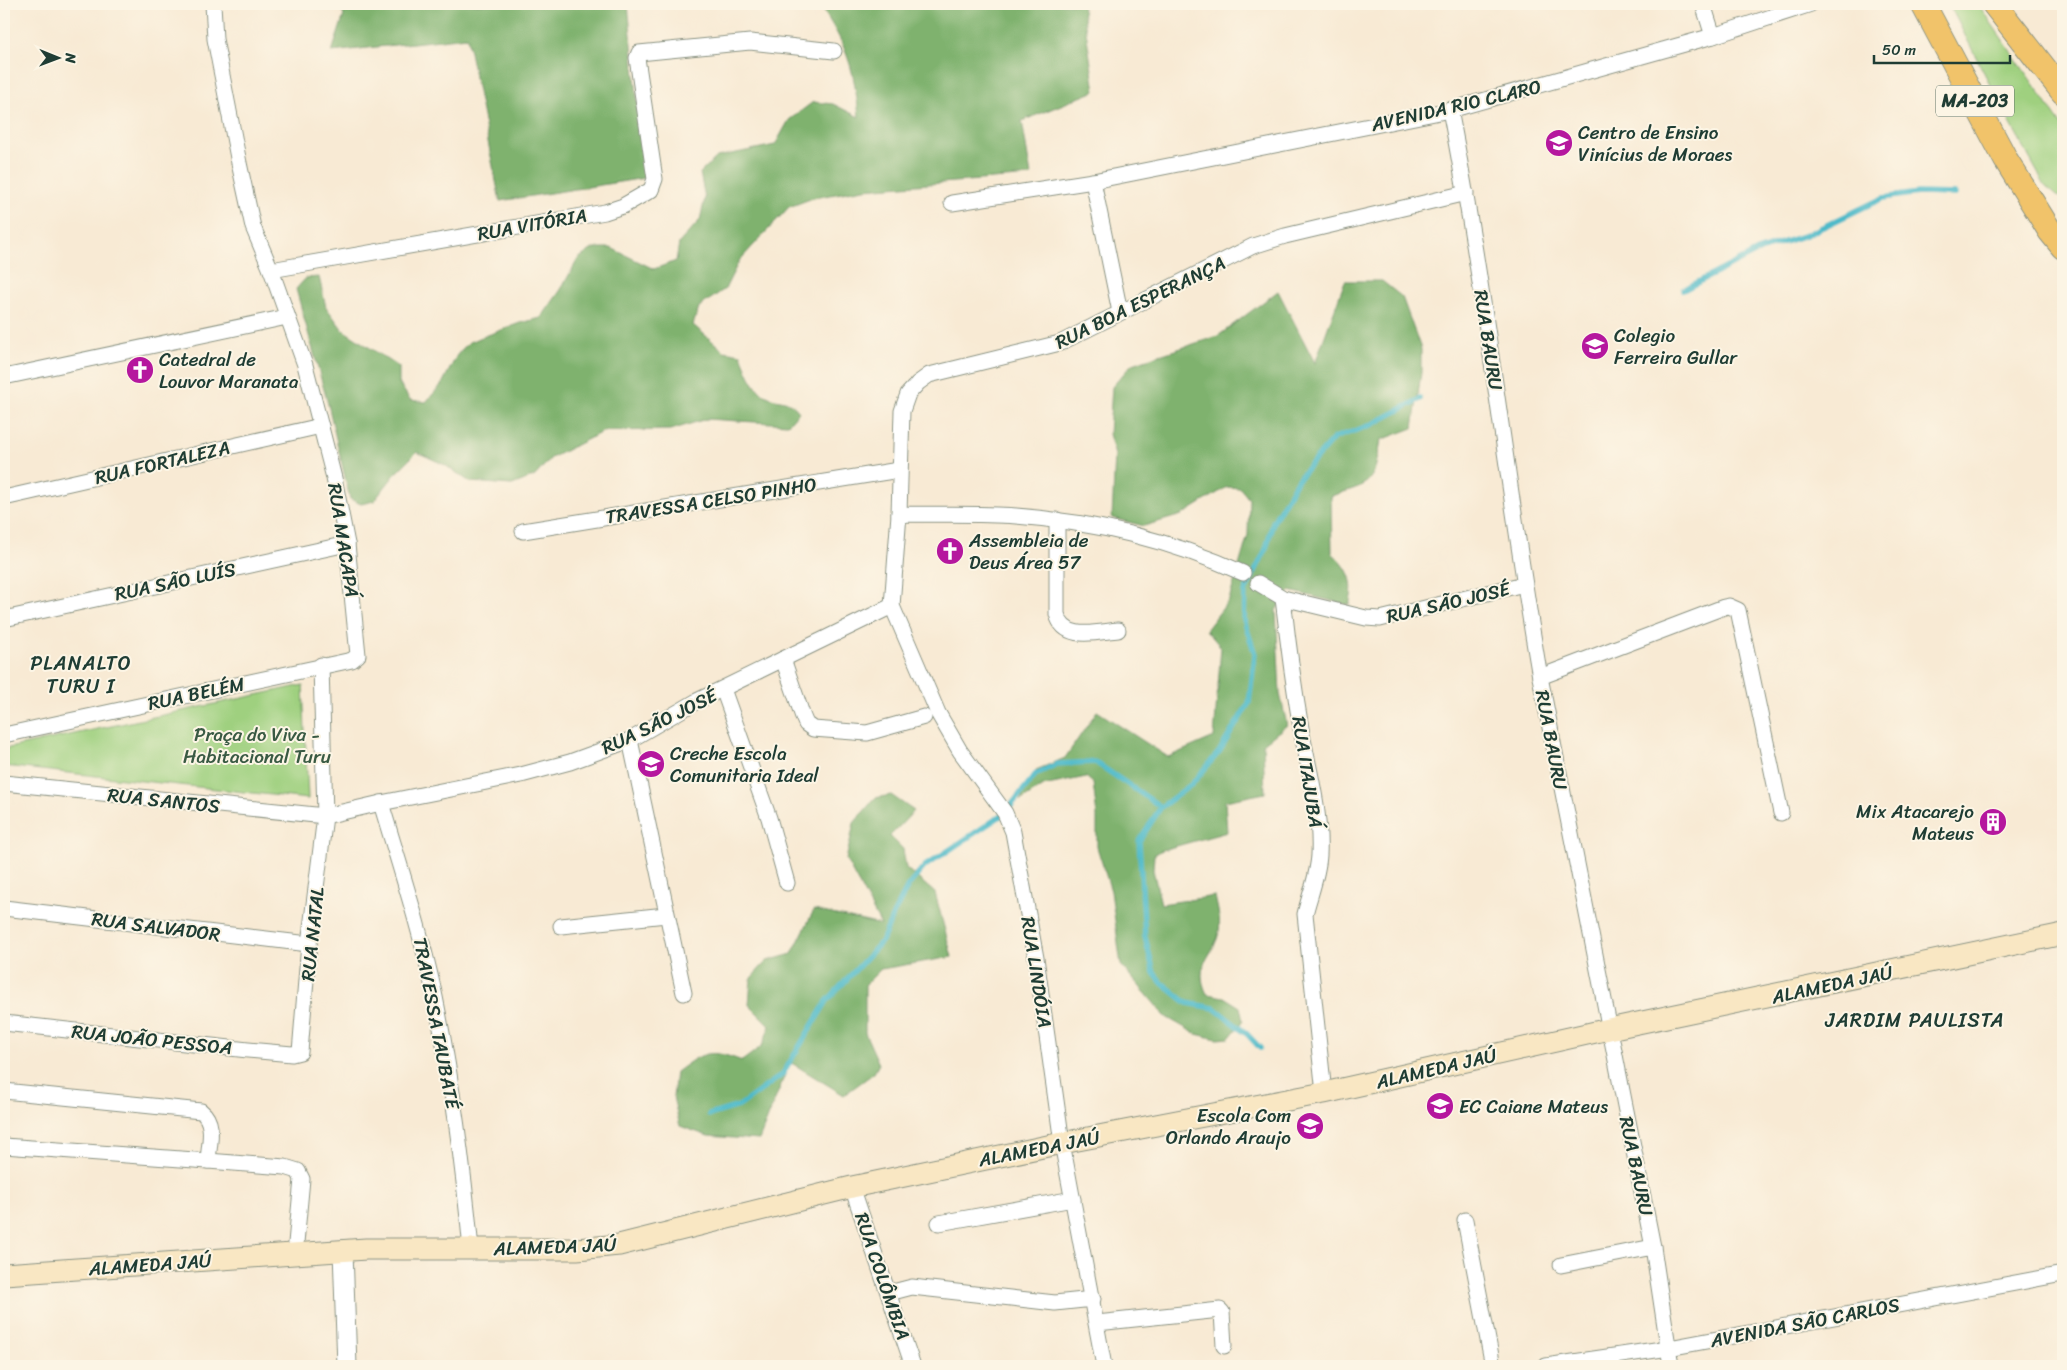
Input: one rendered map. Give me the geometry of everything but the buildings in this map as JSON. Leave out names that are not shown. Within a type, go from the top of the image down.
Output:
[{"type":"main road","name":"MA-203","points":[[1924,4],[2029,198],[2063,247]]},
{"type":"main road","points":[[1994,4],[2063,92]]},
{"type":"main road","points":[[2029,198],[2049,215],[2063,218]]},
{"type":"main road","name":"ALAMEDA JAÚ","points":[[4,1274],[343,1251],[577,1249],[619,1245],[852,1187],[1062,1143],[1324,1093],[1609,1029],[2063,934]]},
{"type":"street","points":[[213,4],[215,40],[253,227],[271,270],[286,317],[305,366],[321,426]]},
{"type":"street","points":[[1703,4],[1713,36]]},
{"type":"street","name":"AVENIDA RIO CLARO","points":[[952,203],[1093,181],[1450,110],[1713,36],[1811,4]]},
{"type":"street","name":"RUA VITÓRIA","points":[[271,270],[605,212],[641,197],[651,190],[655,179],[637,58],[639,53],[750,42],[834,51]]},
{"type":"street","name":"RUA BAURU","points":[[1450,110],[1466,193],[1502,421],[1524,584],[1540,677],[1654,1247],[1671,1366]]},
{"type":"street","points":[[1093,181],[1120,312]]},
{"type":"street","name":"RUA BOA ESPERANÇA","points":[[892,606],[899,514],[902,411],[908,394],[929,375],[1060,343],[1270,240],[1466,193]]},
{"type":"street","points":[[4,377],[286,317]]},
{"type":"street","name":"RUA FORTALEZA","points":[[4,498],[321,426]]},
{"type":"street","name":"RUA MACAPÁ","points":[[321,426],[347,544],[358,655]]},
{"type":"street","name":"TRAVESSA CELSO PINHO","points":[[523,531],[899,470]]},
{"type":"street","points":[[899,514],[1014,516],[1110,528],[1157,540],[1243,573]]},
{"type":"street","points":[[1058,520],[1057,614],[1059,623],[1066,631],[1076,634],[1118,630]]},
{"type":"street","name":"RUA SÃO LUÍS","points":[[4,619],[347,544]]},
{"type":"street","name":"RUA SÃO JOSÉ","points":[[1258,583],[1283,598],[1366,618],[1380,619],[1524,584]]},
{"type":"street","name":"RUA ITAJUBÁ","points":[[1283,598],[1302,736],[1315,791],[1319,826],[1317,875],[1305,914],[1324,1093]]},
{"type":"street","name":"RUA SÃO JOSÉ","points":[[325,816],[381,802],[521,775],[570,762],[630,740],[697,701],[892,606]]},
{"type":"street","name":"RUA LINDÓIA","points":[[892,606],[938,713],[960,751],[1005,813],[1012,832],[1036,958],[1062,1143],[1093,1299],[1104,1366]]},
{"type":"street","points":[[1540,677],[1724,607],[1734,607],[1738,610],[1781,813]]},
{"type":"street","name":"RUA BELÉM","points":[[4,735],[321,665],[352,660],[358,655]]},
{"type":"street","points":[[783,658],[803,717],[806,724],[813,729],[867,733],[924,717]]},
{"type":"street","points":[[321,665],[325,816]]},
{"type":"street","points":[[723,689],[769,818],[787,883]]},
{"type":"street","points":[[630,740],[684,993]]},
{"type":"street","name":"RUA SANTOS","points":[[4,783],[325,816]]},
{"type":"street","name":"TRAVESSA TAUBATÉ","points":[[381,802],[417,924],[435,997],[463,1163],[471,1249]]},
{"type":"street","name":"RUA NATAL","points":[[300,1052],[309,944],[325,816]]},
{"type":"street","name":"RUA SALVADOR","points":[[4,908],[309,944]]},
{"type":"street","points":[[561,926],[666,915]]},
{"type":"street","name":"RUA JOÃO PESSOA","points":[[4,1023],[257,1051],[292,1054],[300,1052]]},
{"type":"street","points":[[4,1091],[201,1111],[208,1116],[211,1124],[208,1161]]},
{"type":"street","points":[[4,1146],[285,1167],[298,1171],[302,1179],[295,1254]]},
{"type":"street","name":"RUA COLÔMBIA","points":[[852,1187],[913,1366]]},
{"type":"street","points":[[939,1222],[1073,1199]]},
{"type":"street","points":[[1465,1220],[1493,1366]]},
{"type":"street","points":[[1561,1265],[1654,1247]]},
{"type":"street","points":[[343,1251],[346,1366]]},
{"type":"street","name":"AVENIDA SÃO CARLOS","points":[[1546,1366],[1669,1348],[2063,1274]]},
{"type":"street","points":[[889,1293],[912,1287],[1055,1303],[1093,1299]]},
{"type":"street","points":[[1097,1323],[1220,1310],[1222,1312],[1224,1346]]},
{"type":"green space","points":[[336,4],[628,4],[645,178],[500,201],[467,37],[332,52],[344,15]]},
{"type":"green space","points":[[819,4],[1082,4],[1095,91],[1022,121],[1031,176],[864,189],[813,198],[789,207],[739,261],[725,289],[699,307],[693,325],[724,351],[741,354],[750,376],[760,391],[765,395],[787,402],[795,407],[799,412],[788,424],[706,419],[671,430],[604,431],[551,458],[535,476],[512,485],[470,482],[445,465],[417,452],[396,473],[374,501],[361,504],[350,499],[328,404],[296,289],[306,278],[319,277],[326,307],[343,330],[399,367],[399,383],[410,400],[426,402],[442,384],[457,355],[469,342],[520,323],[541,318],[560,291],[578,259],[594,248],[611,248],[654,269],[676,261],[679,243],[700,220],[705,198],[700,173],[717,157],[775,145],[789,120],[813,102],[833,104],[859,117],[855,84],[848,57]]},
{"type":"green space","points":[[1949,4],[1978,4],[2063,127],[2063,198],[2056,196],[2045,186],[2000,104]]},
{"type":"green space","points":[[1345,281],[1382,281],[1402,297],[1421,349],[1421,373],[1413,428],[1381,440],[1376,466],[1369,480],[1355,488],[1331,496],[1332,553],[1343,564],[1350,576],[1352,589],[1349,605],[1290,591],[1276,610],[1280,694],[1287,725],[1263,744],[1265,793],[1225,801],[1227,832],[1162,850],[1154,855],[1153,870],[1161,904],[1215,896],[1219,931],[1217,940],[1203,967],[1203,984],[1207,994],[1224,997],[1240,1007],[1243,1021],[1229,1038],[1217,1039],[1196,1034],[1166,1017],[1121,965],[1111,891],[1097,847],[1097,816],[1093,783],[1086,777],[1043,786],[1020,801],[1036,770],[1065,758],[1097,711],[1168,757],[1214,737],[1221,647],[1206,630],[1229,600],[1248,535],[1249,499],[1240,488],[1227,487],[1182,515],[1144,526],[1112,518],[1115,455],[1109,434],[1112,387],[1132,364],[1218,336],[1278,291],[1315,363]]},
{"type":"green space","name":"Praça do Viva - Habitacional Turu","points":[[303,685],[308,799],[4,766],[4,749]]},
{"type":"green space","points":[[891,795],[914,811],[890,836],[903,849],[906,868],[935,893],[952,957],[881,969],[865,985],[865,1033],[879,1064],[874,1073],[844,1095],[790,1062],[759,1140],[708,1136],[680,1126],[673,1097],[676,1072],[693,1060],[707,1054],[722,1054],[742,1061],[762,1046],[770,1026],[749,1005],[751,978],[767,961],[792,954],[814,910],[881,925],[846,860],[854,823],[875,798]]},
{"type":"waterway","points":[[1683,290],[1760,250],[1806,235],[1883,198],[1918,193],[1955,194]]},
{"type":"waterway","points":[[1260,1048],[1247,1034],[1214,1008],[1187,1003],[1162,983],[1154,973],[1145,937],[1139,841],[1161,807],[1192,784],[1219,752],[1249,703],[1255,654],[1244,620],[1245,592],[1266,549],[1273,522],[1298,479],[1334,438],[1371,425],[1420,399]]},
{"type":"waterway","points":[[709,1115],[739,1106],[782,1075],[827,1001],[882,941],[908,886],[925,866],[1005,813],[1036,774],[1057,764],[1095,762],[1161,807]]},
{"type":"place","name":"Centro de Ensino Vinícius de Moraes","points":[[1559,143]]},
{"type":"place","name":"Colegio Ferreira Gullar","points":[[1595,346]]},
{"type":"place","name":"Catedral de Louvor Maranata","points":[[140,370]]},
{"type":"place","name":"Assembleia de Deus Área 57","points":[[950,551]]},
{"type":"place","name":"Creche Escola Comunitaria Ideal","points":[[651,764]]},
{"type":"place","name":"Mix Atacarejo Mateus","points":[[1993,822]]},
{"type":"place","name":"EC Caiane Mateus","points":[[1440,1106]]},
{"type":"place","name":"Escola Com Orlando Araujo","points":[[1310,1126]]},
{"type":"district","name":"PLANALTO TURU I","points":[[81,674]]},
{"type":"district","name":"JARDIM PAULISTA","points":[[1915,1020]]}]
